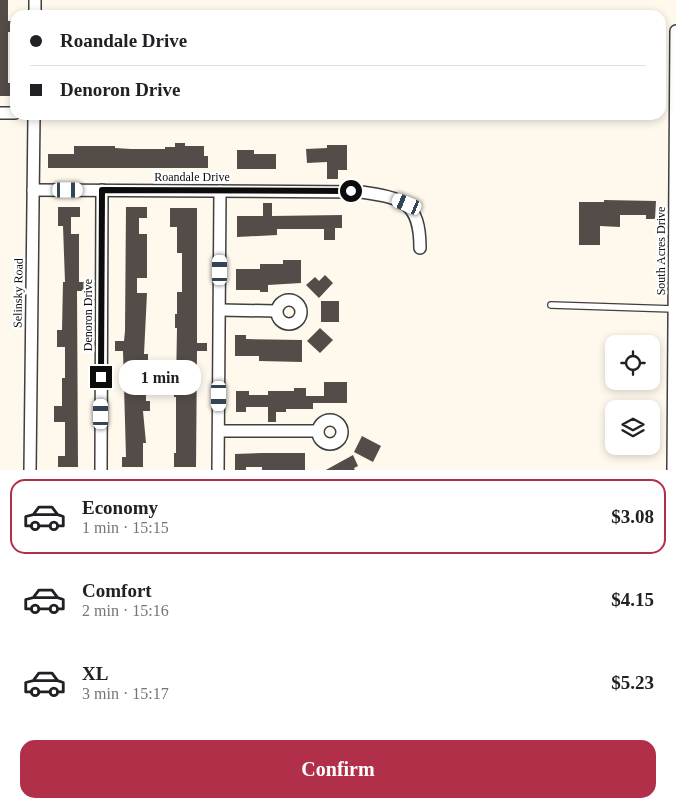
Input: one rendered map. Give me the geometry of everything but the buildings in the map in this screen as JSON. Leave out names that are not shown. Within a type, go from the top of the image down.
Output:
[{"type":"street","name":"South Acres Drive","points":[[673,470],[676,31]]},
{"type":"street","name":"Selinsky Road","points":[[30,470],[34,120]]},
{"type":"street","name":"Roandale Drive","points":[[33,190],[351,191],[376,194],[407,204],[417,222],[420,248]]},
{"type":"street","name":"Denoron Drive","points":[[101,470],[102,190]]},
{"type":"street","points":[[218,470],[220,191]]},
{"type":"street","points":[[220,310],[276,311]]},
{"type":"street","points":[[219,431],[318,431]]},
{"type":"lane","points":[[551,305],[674,309]]},
{"type":"route","points":[[101,377],[102,190],[351,191]]}]
